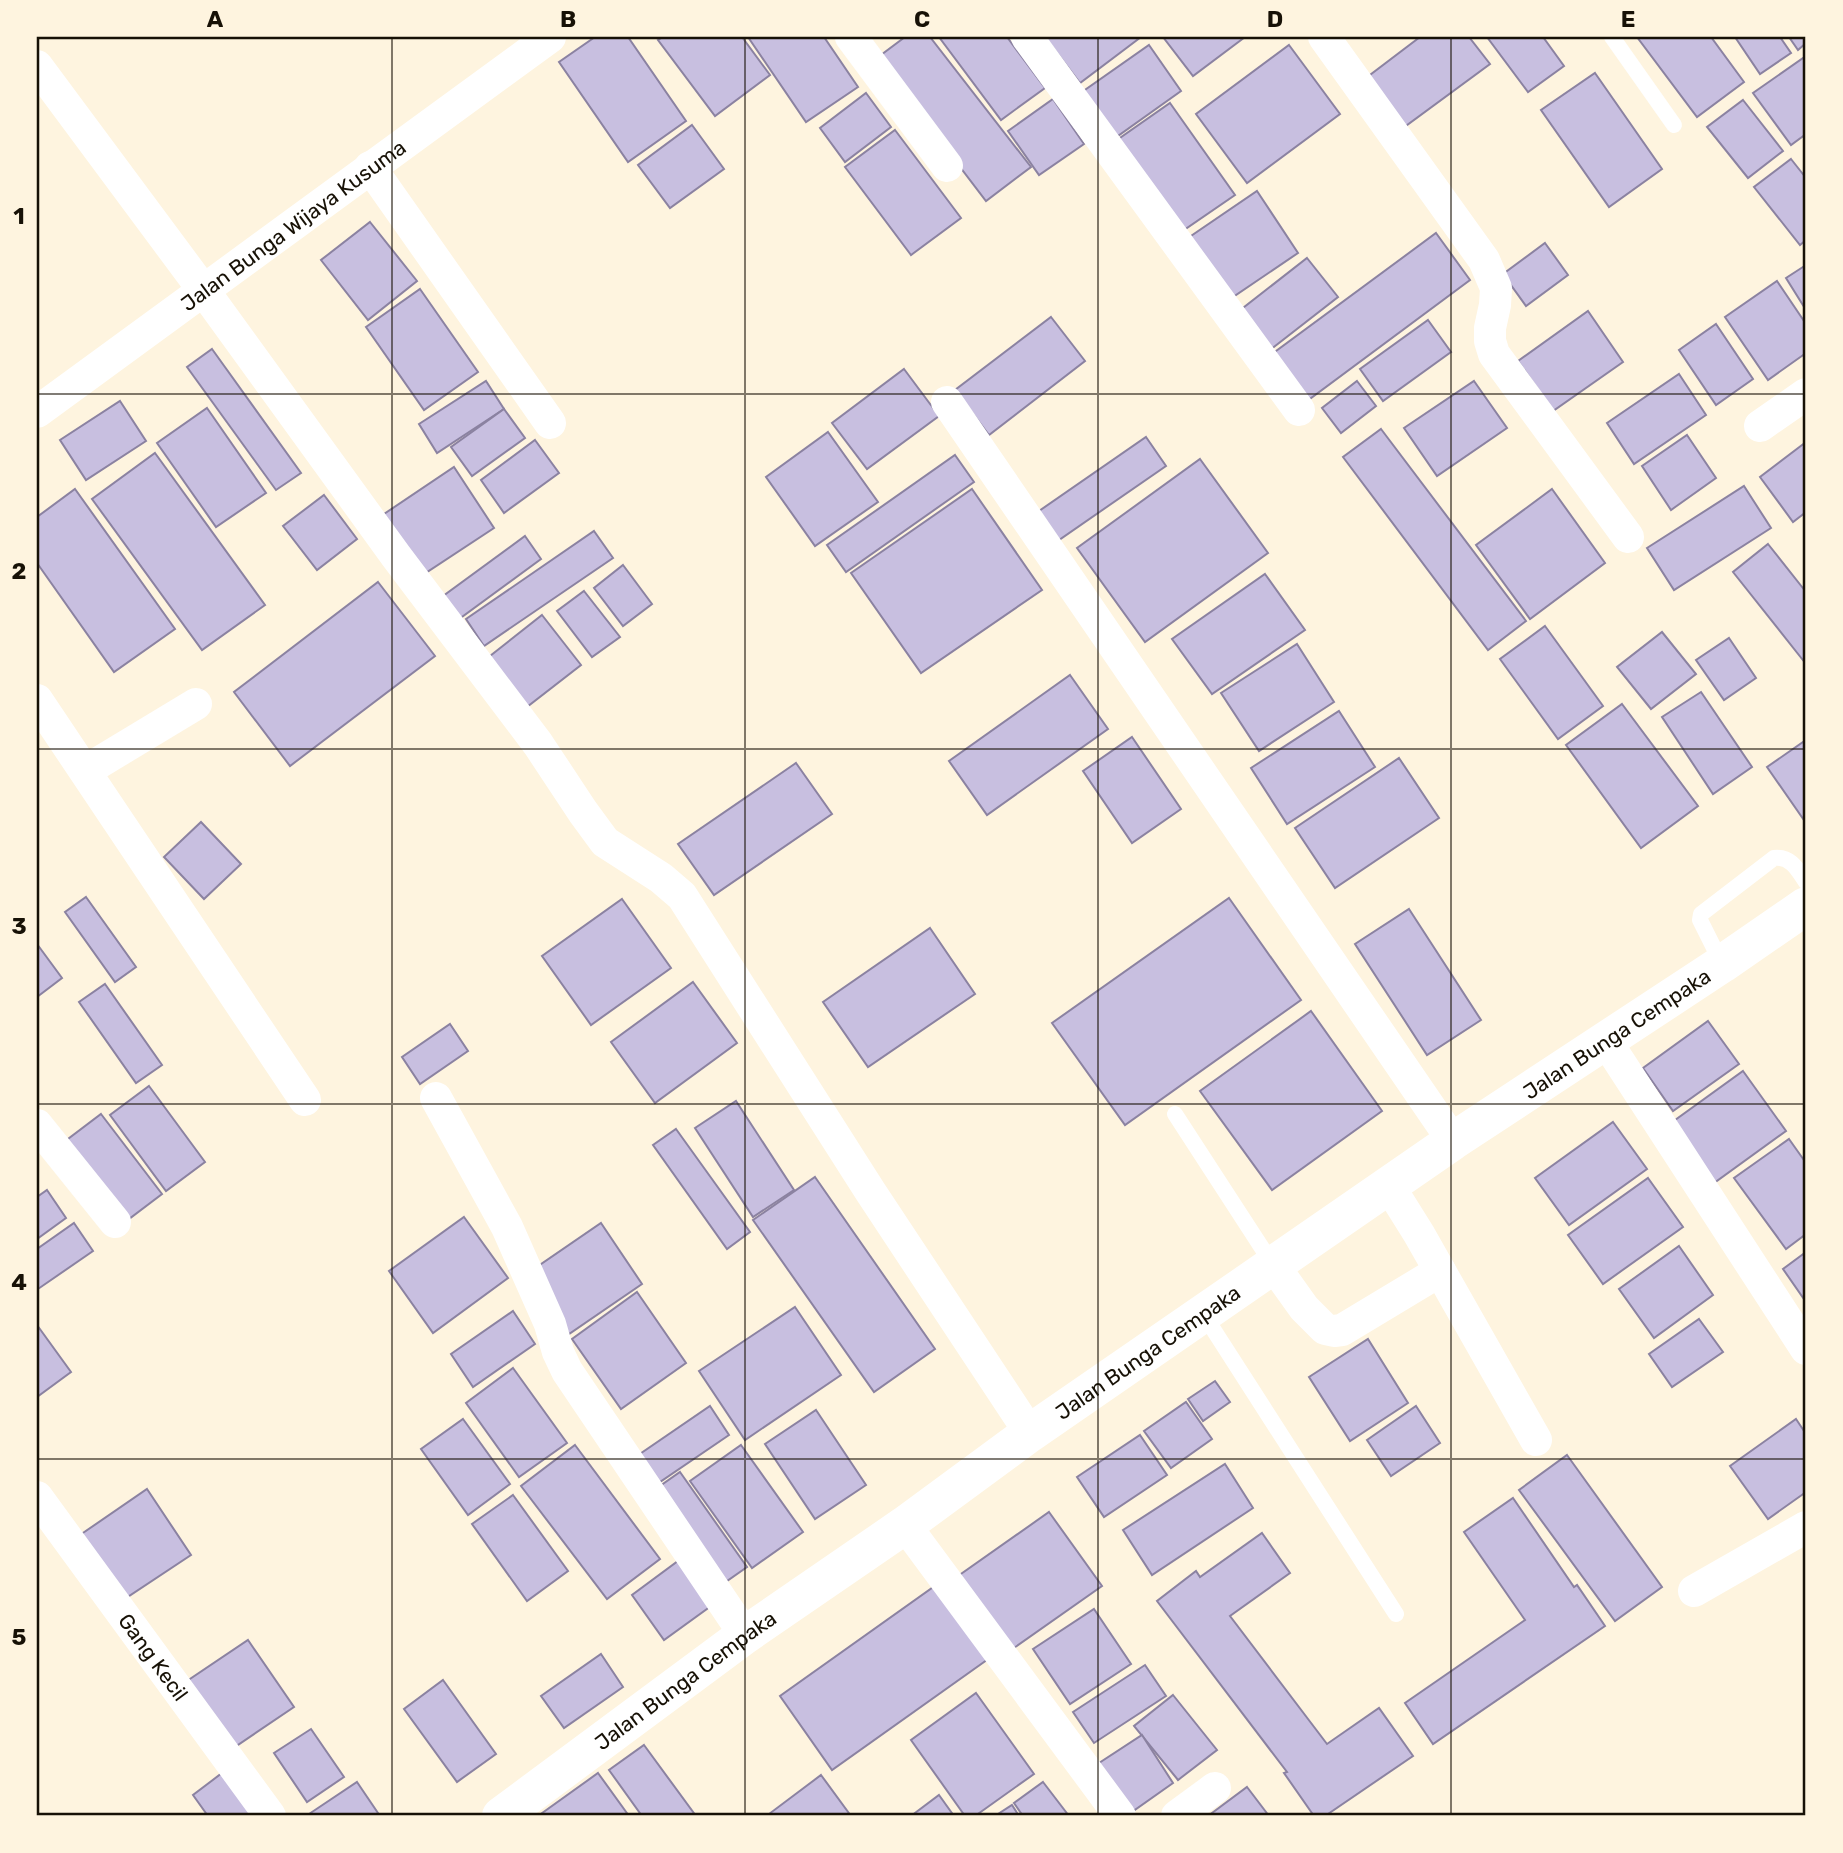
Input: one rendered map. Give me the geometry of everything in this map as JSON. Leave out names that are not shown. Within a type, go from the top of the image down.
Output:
[{"type":"street","name":"Jalan Bunga Wijaya Kusuma","points":[[37,412],[550,37]]},
{"type":"street","points":[[851,37],[947,166]]},
{"type":"street","points":[[1027,37],[1299,410]]},
{"type":"street","points":[[1324,37],[1484,260],[1496,288],[1490,328],[1494,354],[1628,537]]},
{"type":"street","points":[[37,66],[396,556],[538,744],[605,842],[662,878],[682,896],[870,1191],[1030,1433]]},
{"type":"street","points":[[370,167],[550,424]]},
{"type":"street","points":[[1760,426],[1806,394]]},
{"type":"street","points":[[947,402],[1453,1141]]},
{"type":"street","points":[[37,700],[305,1100]]},
{"type":"street","points":[[85,771],[196,704]]},
{"type":"street","name":"Jalan Bunga Cempaka","points":[[501,1816],[745,1634],[905,1525],[1030,1433],[1453,1141],[1806,906]]},
{"type":"street","points":[[1606,1041],[1806,1349]]},
{"type":"street","points":[[436,1098],[507,1227],[550,1324],[567,1371],[745,1634]]},
{"type":"street","points":[[37,1125],[115,1222]]},
{"type":"street","points":[[1389,1186],[1536,1440]]},
{"type":"street","points":[[1274,1266],[1304,1308],[1325,1329],[1334,1331],[1342,1329],[1440,1271]]},
{"type":"street","name":"Gang Kecil","points":[[37,1497],[270,1816]]},
{"type":"street","points":[[905,1525],[1120,1816]]},
{"type":"street","points":[[1695,1591],[1806,1527]]},
{"type":"street","points":[[1177,1816],[1215,1788]]},
{"type":"lane","points":[[1612,37],[1674,125]]},
{"type":"lane","points":[[1722,964],[1700,920],[1701,914],[1774,858],[1783,857],[1790,860],[1806,882]]},
{"type":"lane","points":[[1175,1115],[1274,1266]]},
{"type":"lane","points":[[1203,1315],[1396,1614]]},
{"type":"building","points":[[595,37],[628,37],[686,121],[628,162],[559,62]]},
{"type":"building","points":[[663,37],[742,37],[770,75],[715,116],[658,40]]},
{"type":"building","points":[[748,37],[824,37],[858,87],[806,122]]},
{"type":"building","points":[[905,37],[930,37],[1031,167],[986,201],[877,58]]},
{"type":"building","points":[[939,37],[1007,37],[1045,88],[1001,120]]},
{"type":"building","points":[[1045,37],[1141,37],[1080,83]]},
{"type":"building","points":[[1163,37],[1245,37],[1193,76]]},
{"type":"building","points":[[1420,37],[1469,37],[1490,64],[1403,128],[1366,78]]},
{"type":"building","points":[[1487,37],[1543,37],[1564,66],[1528,92]]},
{"type":"building","points":[[1637,37],[1711,37],[1744,82],[1697,117]]},
{"type":"building","points":[[1735,37],[1780,37],[1791,53],[1760,74]]},
{"type":"building","points":[[1789,37],[1806,37],[1806,43],[1798,50]]},
{"type":"building","points":[[1149,45],[1181,91],[1115,138],[1082,92]]},
{"type":"building","points":[[1289,45],[1340,114],[1247,183],[1196,114]]},
{"type":"building","points":[[1806,56],[1806,134],[1791,145],[1753,93]]},
{"type":"building","points":[[1595,73],[1662,169],[1609,207],[1541,110]]},
{"type":"building","points":[[866,93],[891,127],[845,162],[820,128]]},
{"type":"building","points":[[1053,99],[1084,144],[1039,175],[1008,131]]},
{"type":"building","points":[[1743,100],[1783,151],[1748,178],[1707,127]]},
{"type":"building","points":[[1170,103],[1235,195],[1181,232],[1117,140]]},
{"type":"building","points":[[692,125],[724,169],[670,208],[638,165]]},
{"type":"building","points":[[895,130],[961,218],[911,255],[845,167]]},
{"type":"building","points":[[1791,159],[1806,178],[1806,240],[1800,245],[1754,187]]},
{"type":"building","points":[[1257,191],[1298,253],[1230,299],[1188,238]]},
{"type":"building","points":[[370,222],[417,281],[368,320],[321,260]]},
{"type":"building","points":[[1436,233],[1470,280],[1307,401],[1272,354]]},
{"type":"building","points":[[1545,243],[1568,275],[1526,306],[1503,274]]},
{"type":"building","points":[[1307,258],[1338,297],[1265,354],[1234,315]]},
{"type":"building","points":[[1806,265],[1806,310],[1786,278]]},
{"type":"building","points":[[1777,281],[1806,324],[1806,353],[1768,380],[1725,317]]},
{"type":"building","points":[[420,289],[478,372],[424,410],[366,327]]},
{"type":"building","points":[[1588,311],[1623,362],[1553,411],[1518,361]]},
{"type":"building","points":[[1051,317],[1085,361],[989,435],[955,390]]},
{"type":"building","points":[[1428,320],[1451,352],[1383,401],[1360,369]]},
{"type":"building","points":[[1716,324],[1753,379],[1716,405],[1679,350]]},
{"type":"building","points":[[212,349],[301,473],[276,490],[187,367]]},
{"type":"building","points":[[904,369],[939,416],[867,469],[832,423]]},
{"type":"building","points":[[1679,374],[1706,415],[1634,464],[1607,423]]},
{"type":"building","points":[[486,381],[504,409],[437,453],[419,424]]},
{"type":"building","points":[[1357,381],[1376,406],[1341,433],[1322,408]]},
{"type":"building","points":[[1474,381],[1507,428],[1437,476],[1404,428]]},
{"type":"building","points":[[120,401],[146,441],[86,480],[60,440]]},
{"type":"building","points":[[207,408],[266,493],[216,527],[157,443]]},
{"type":"building","points":[[504,409],[525,438],[472,476],[451,447]]},
{"type":"building","points":[[1381,429],[1526,621],[1488,650],[1343,457]]},
{"type":"building","points":[[828,432],[878,502],[815,546],[766,477]]},
{"type":"building","points":[[1687,435],[1716,478],[1671,510],[1642,466]]},
{"type":"building","points":[[1146,437],[1166,466],[1059,540],[1039,511]]},
{"type":"building","points":[[535,440],[559,473],[504,513],[481,480]]},
{"type":"building","points":[[1806,442],[1806,512],[1793,522],[1760,477]]},
{"type":"building","points":[[155,453],[265,605],[202,650],[92,499]]},
{"type":"building","points":[[955,455],[974,482],[846,572],[827,545]]},
{"type":"building","points":[[1200,459],[1268,553],[1145,642],[1077,548]]},
{"type":"building","points":[[454,467],[494,528],[421,576],[381,516]]},
{"type":"building","points":[[1744,486],[1771,528],[1674,590],[1647,548]]},
{"type":"building","points":[[75,489],[175,629],[114,672],[37,563],[37,517]]},
{"type":"building","points":[[972,489],[1042,590],[921,673],[851,573]]},
{"type":"building","points":[[1552,489],[1605,563],[1530,619],[1476,545]]},
{"type":"building","points":[[324,495],[357,539],[317,570],[283,526]]},
{"type":"building","points":[[594,531],[613,558],[484,646],[466,619]]},
{"type":"building","points":[[525,536],[541,559],[455,622],[439,599]]},
{"type":"building","points":[[1768,544],[1806,592],[1806,664],[1733,572]]},
{"type":"building","points":[[623,565],[652,604],[623,626],[594,588]]},
{"type":"building","points":[[1265,574],[1305,630],[1212,694],[1172,639]]},
{"type":"building","points":[[378,582],[435,656],[290,766],[234,692]]},
{"type":"building","points":[[584,591],[620,637],[592,657],[557,611]]},
{"type":"building","points":[[542,615],[581,665],[523,710],[485,660]]},
{"type":"building","points":[[1545,626],[1603,706],[1558,739],[1500,659]]},
{"type":"building","points":[[1662,632],[1696,674],[1651,709],[1617,667]]},
{"type":"building","points":[[1729,638],[1756,678],[1724,700],[1696,660]]},
{"type":"building","points":[[1297,644],[1334,702],[1259,751],[1221,693]]},
{"type":"building","points":[[1070,675],[1108,729],[987,815],[949,761]]},
{"type":"building","points":[[1701,692],[1752,767],[1713,794],[1662,717]]},
{"type":"building","points":[[1622,704],[1698,806],[1641,848],[1566,745]]},
{"type":"building","points":[[1339,711],[1375,767],[1287,824],[1251,768]]},
{"type":"building","points":[[1132,737],[1181,809],[1132,843],[1083,771]]},
{"type":"building","points":[[1806,740],[1806,823],[1767,767]]},
{"type":"building","points":[[1399,758],[1439,818],[1335,888],[1295,828]]},
{"type":"building","points":[[796,763],[832,814],[714,895],[678,844]]},
{"type":"building","points":[[201,822],[241,864],[204,899],[164,857]]},
{"type":"building","points":[[86,897],[136,967],[115,982],[65,912]]},
{"type":"building","points":[[1229,898],[1301,1000],[1125,1125],[1052,1023]]},
{"type":"building","points":[[622,899],[671,968],[591,1025],[542,956]]},
{"type":"building","points":[[1409,909],[1481,1020],[1427,1055],[1355,944]]},
{"type":"building","points":[[930,928],[975,994],[868,1067],[823,1002]]},
{"type":"building","points":[[37,944],[62,978],[37,997]]},
{"type":"building","points":[[693,982],[737,1043],[655,1103],[611,1042]]},
{"type":"building","points":[[105,984],[162,1065],[136,1083],[79,1002]]},
{"type":"building","points":[[1311,1011],[1382,1111],[1272,1190],[1200,1091]]},
{"type":"building","points":[[1708,1021],[1739,1064],[1673,1111],[1643,1068]]},
{"type":"building","points":[[450,1024],[468,1051],[420,1084],[402,1057]]},
{"type":"building","points":[[1743,1071],[1786,1131],[1714,1183],[1671,1123]]},
{"type":"building","points":[[149,1086],[205,1162],[166,1191],[110,1115]]},
{"type":"building","points":[[736,1101],[794,1190],[753,1217],[695,1128]]},
{"type":"building","points":[[101,1114],[162,1194],[125,1222],[64,1142]]},
{"type":"building","points":[[1613,1122],[1647,1169],[1569,1225],[1535,1178]]},
{"type":"building","points":[[676,1129],[750,1232],[727,1249],[653,1145]]},
{"type":"building","points":[[1789,1139],[1806,1163],[1806,1234],[1786,1249],[1734,1178]]},
{"type":"building","points":[[815,1177],[935,1349],[874,1392],[753,1220]]},
{"type":"building","points":[[1648,1178],[1683,1227],[1603,1284],[1568,1235]]},
{"type":"building","points":[[47,1190],[66,1218],[37,1239],[37,1197]]},
{"type":"building","points":[[464,1217],[508,1278],[433,1333],[389,1271]]},
{"type":"building","points":[[74,1223],[93,1251],[38,1289],[37,1249]]},
{"type":"building","points":[[601,1223],[642,1284],[569,1334],[528,1273]]},
{"type":"building","points":[[1679,1246],[1713,1295],[1654,1338],[1619,1289]]},
{"type":"building","points":[[1806,1252],[1806,1302],[1783,1269]]},
{"type":"building","points":[[637,1292],[686,1363],[621,1409],[572,1339]]},
{"type":"building","points":[[795,1307],[841,1375],[745,1440],[699,1371]]},
{"type":"building","points":[[513,1311],[535,1344],[473,1387],[451,1354]]},
{"type":"building","points":[[1699,1319],[1723,1352],[1672,1387],[1649,1354]]},
{"type":"building","points":[[37,1325],[71,1372],[37,1397]]},
{"type":"building","points":[[1368,1339],[1408,1403],[1350,1441],[1309,1377]]},
{"type":"building","points":[[513,1368],[567,1443],[519,1477],[466,1403]]},
{"type":"building","points":[[1215,1381],[1230,1402],[1203,1421],[1188,1399]]},
{"type":"building","points":[[1186,1402],[1212,1439],[1171,1468],[1144,1431]]},
{"type":"building","points":[[710,1406],[729,1435],[654,1486],[634,1458]]},
{"type":"building","points":[[1416,1406],[1440,1443],[1391,1476],[1367,1440]]},
{"type":"building","points":[[816,1410],[866,1485],[815,1519],[765,1444]]},
{"type":"building","points":[[463,1419],[510,1484],[468,1515],[421,1449]]},
{"type":"building","points":[[1796,1419],[1806,1434],[1806,1492],[1768,1519],[1730,1466]]},
{"type":"building","points":[[1140,1435],[1167,1475],[1104,1517],[1077,1477]]},
{"type":"building","points":[[575,1445],[660,1559],[607,1599],[521,1486]]},
{"type":"building","points":[[741,1445],[803,1532],[752,1568],[690,1481]]},
{"type":"building","points":[[1567,1455],[1662,1587],[1615,1621],[1519,1490]]},
{"type":"building","points":[[1225,1464],[1253,1508],[1152,1575],[1123,1530]]},
{"type":"building","points":[[680,1472],[747,1567],[717,1588],[650,1493]]},
{"type":"building","points":[[147,1489],[191,1555],[123,1600],[80,1535]]},
{"type":"building","points":[[513,1495],[568,1571],[527,1601],[472,1524]]},
{"type":"building","points":[[1513,1498],[1574,1587],[1577,1585],[1605,1626],[1433,1744],[1405,1703],[1525,1620],[1464,1532]]},
{"type":"building","points":[[1049,1512],[1102,1586],[1004,1655],[951,1581]]},
{"type":"building","points":[[1262,1533],[1290,1573],[1230,1616],[1327,1744],[1379,1708],[1413,1756],[1325,1816],[1314,1816],[1284,1773],[1287,1772],[1157,1601],[1196,1571],[1200,1577]]},
{"type":"building","points":[[678,1561],[711,1606],[664,1640],[632,1595]]},
{"type":"building","points":[[939,1583],[991,1657],[832,1770],[780,1696]]},
{"type":"building","points":[[1094,1609],[1131,1664],[1070,1704],[1033,1649]]},
{"type":"building","points":[[248,1640],[294,1707],[226,1753],[181,1685]]},
{"type":"building","points":[[601,1654],[623,1687],[564,1728],[541,1696]]},
{"type":"building","points":[[1145,1665],[1166,1696],[1094,1743],[1073,1712]]},
{"type":"building","points":[[443,1680],[496,1754],[457,1782],[404,1709]]},
{"type":"building","points":[[976,1693],[1034,1774],[975,1816],[965,1816],[911,1740]]},
{"type":"building","points":[[1173,1695],[1217,1750],[1178,1780],[1134,1726]]},
{"type":"building","points":[[311,1729],[344,1777],[307,1802],[274,1753]]},
{"type":"building","points":[[1142,1735],[1173,1783],[1129,1814],[1096,1765]]},
{"type":"building","points":[[644,1745],[696,1816],[642,1816],[609,1770]]},
{"type":"building","points":[[222,1773],[254,1816],[208,1816],[193,1795]]},
{"type":"building","points":[[598,1773],[629,1816],[538,1816]]},
{"type":"building","points":[[821,1775],[851,1816],[769,1814]]},
{"type":"building","points":[[357,1782],[380,1816],[310,1816],[309,1814]]},
{"type":"building","points":[[1043,1782],[1069,1816],[1023,1816],[1014,1803]]},
{"type":"building","points":[[1247,1787],[1269,1816],[1208,1816]]},
{"type":"building","points":[[939,1795],[954,1816],[911,1816]]},
{"type":"building","points":[[1012,1805],[1019,1816],[995,1816]]}]
